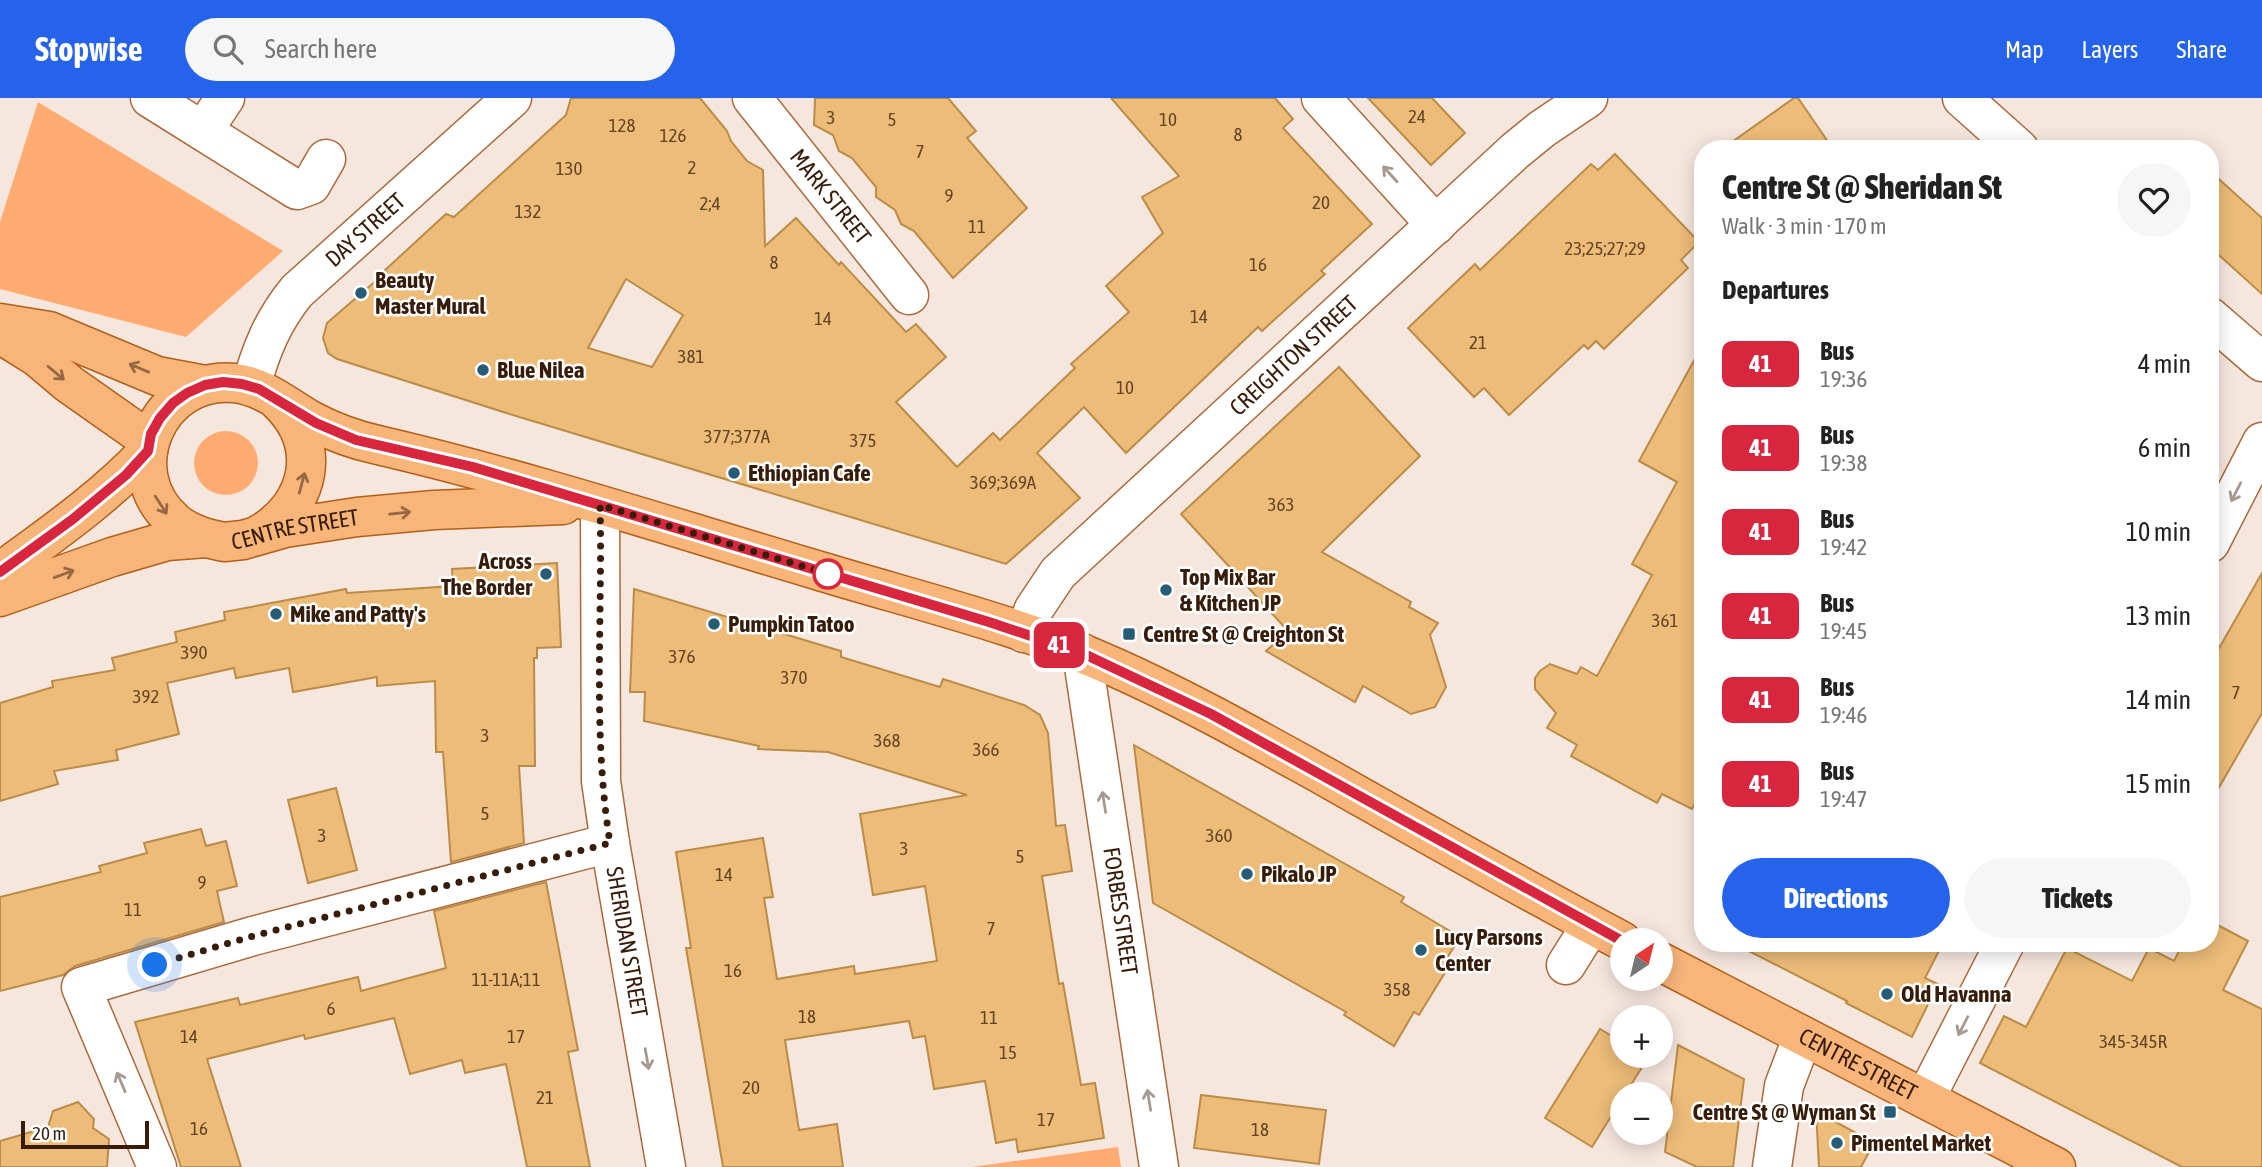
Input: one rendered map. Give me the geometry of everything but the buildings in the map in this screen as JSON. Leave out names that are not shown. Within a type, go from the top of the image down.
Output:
[{"type":"main road","points":[[0,323],[49,331],[158,376],[205,385]]},
{"type":"main road","points":[[0,334],[37,357],[149,446],[147,471],[161,506],[173,521],[206,538]]},
{"type":"main road","name":"CENTRE STREET","points":[[0,572],[92,504],[126,475],[149,446],[160,418],[173,403],[205,385],[223,382],[263,392],[316,423],[356,440],[464,465],[1082,653],[1211,714],[1607,933]]},
{"type":"main road","points":[[260,534],[275,525],[299,497],[306,461],[298,426],[288,411],[263,392]]},
{"type":"main road","name":"CENTRE STREET","points":[[0,597],[167,541],[206,538],[233,541],[357,517],[434,510],[600,505]]},
{"type":"main road","name":"CENTRE STREET","points":[[1673,968],[2056,1167]]},
{"type":"street","points":[[150,98],[297,190],[311,185],[326,159]]},
{"type":"street","points":[[203,131],[225,98]]},
{"type":"street","name":"DAY STREET","points":[[263,392],[259,356],[274,323],[298,291],[512,98]]},
{"type":"street","name":"MARK STREET","points":[[752,98],[909,295]]},
{"type":"street","points":[[1321,98],[1436,225]]},
{"type":"street","name":"CREIGHTON STREET","points":[[1024,634],[1034,609],[1058,573],[1515,151],[1588,98]]},
{"type":"street","points":[[1962,98],[2009,140]]},
{"type":"street","points":[[2219,325],[2262,362]]},
{"type":"street","points":[[2219,526],[2262,442]]},
{"type":"street","name":"SHERIDAN STREET","points":[[600,505],[602,566],[599,745],[602,791],[666,1167]]},
{"type":"street","name":"FORBES STREET","points":[[1082,653],[1159,1167]]},
{"type":"street","points":[[157,1167],[81,987],[253,936],[610,843]]},
{"type":"street","points":[[1566,965],[1607,933]]},
{"type":"street","points":[[1925,1099],[2000,952]]},
{"type":"street","points":[[1773,1167],[1784,1086],[1803,1036]]},
{"type":"shaded area","points":[[38,102],[283,251],[186,337],[0,289],[0,222]]},
{"type":"shaded area","points":[[226,431],[244,437],[252,445],[258,463],[252,481],[244,489],[226,495],[208,489],[200,481],[194,463],[200,445],[208,437]]},
{"type":"shaded area","points":[[1118,1147],[1121,1167],[971,1167]]},
{"type":"bus line","name":"41","points":[[0,572],[73,519],[126,475],[148,451],[151,434],[173,403],[205,385],[223,382],[242,384],[259,389],[316,423],[356,440],[473,467],[989,622],[1082,653],[1211,714],[1610,934]]},
{"type":"place","name":"Beauty Master Mural","points":[[361,293]]},
{"type":"place","name":"Blue Nilea","points":[[483,370]]},
{"type":"place","name":"Ethiopian Cafe","points":[[734,473]]},
{"type":"place","name":"Across The Border","points":[[546,574]]},
{"type":"place","name":"Top Mix Bar & Kitchen JP","points":[[1166,590]]},
{"type":"place","name":"Mike and Patty's","points":[[276,614]]},
{"type":"place","name":"Pumpkin Tatoo","points":[[714,624]]},
{"type":"place","name":"Centre St @ Creighton St","points":[[1129,634]]},
{"type":"place","name":"Pikalo JP","points":[[1247,874]]},
{"type":"place","name":"Lucy Parsons Center","points":[[1421,950]]},
{"type":"place","name":"Old Havanna","points":[[1887,994]]},
{"type":"place","name":"Centre St @ Wyman St","points":[[1890,1112]]},
{"type":"place","name":"Pimentel Market","points":[[1837,1143]]},
{"type":"route","points":[[155,965],[253,936],[610,843],[599,745],[602,566],[600,505],[832,575],[828,574]]}]
